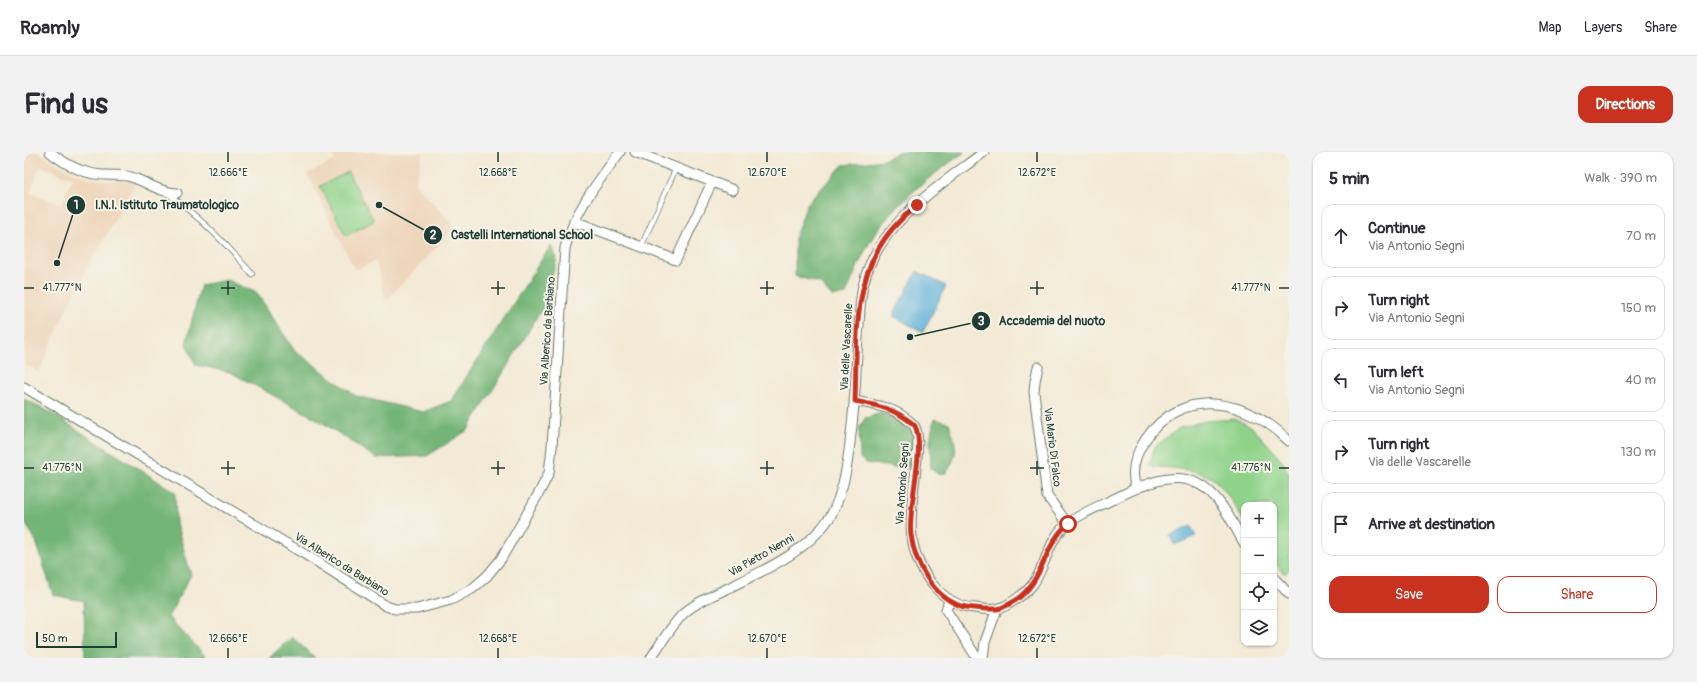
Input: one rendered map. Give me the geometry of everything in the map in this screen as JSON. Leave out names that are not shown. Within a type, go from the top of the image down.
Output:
[{"type":"street","points":[[50,152],[70,166],[89,173],[106,176],[120,174],[132,177],[165,192],[177,193]]},
{"type":"street","name":"Via Alberico da Barbiano","points":[[24,387],[316,561],[386,606],[405,610],[440,604],[451,600],[472,590],[487,576],[501,559],[540,492],[549,473],[552,448],[565,248],[570,229],[583,203],[620,152]]},
{"type":"street","points":[[635,152],[733,190]]},
{"type":"street","name":"Via delle Vascarelle","points":[[855,401],[860,299],[864,281],[871,262],[882,242],[903,218],[925,198],[984,152]]},
{"type":"street","points":[[574,221],[676,260],[712,182]]},
{"type":"street","name":"Via Mario Di Falco","points":[[1038,367],[1034,392],[1047,496],[1068,524]]},
{"type":"street","name":"Via Antonio Segni","points":[[855,401],[881,406],[899,413],[915,426],[917,450],[911,508],[911,534],[917,560],[927,577],[949,600],[968,607],[997,609]]},
{"type":"street","name":"Via Pietro Nenni","points":[[651,658],[668,632],[684,613],[702,600],[750,577],[787,556],[816,535],[830,516],[839,496],[850,450],[855,401]]},
{"type":"street","points":[[1136,488],[1132,477],[1134,463],[1142,444],[1151,432],[1166,418],[1191,406],[1214,404],[1242,410],[1266,421],[1289,442]]},
{"type":"street","points":[[983,658],[987,637],[997,609],[1020,597],[1034,583],[1055,538],[1068,524],[1080,515],[1136,488],[1170,478],[1197,483],[1208,490],[1216,498],[1241,538]]},
{"type":"street","points":[[1277,581],[1289,594]]},
{"type":"street","points":[[949,600],[946,610],[977,658]]},
{"type":"street","points":[[968,643],[977,645],[987,637]]},
{"type":"lane","points":[[641,247],[676,168]]},
{"type":"lane","points":[[165,192],[190,210],[227,244],[252,274]]},
{"type":"shaded area","points":[[24,152],[39,152],[60,166],[88,178],[106,181],[123,179],[136,183],[75,290],[39,372],[26,365],[24,367]],"holes":[[[40,166],[72,178],[62,205],[30,193]]]},
{"type":"shaded area","points":[[332,152],[423,152],[415,183],[455,227],[386,301],[376,261],[355,270],[307,174],[335,160]]},
{"type":"green space","points":[[898,152],[965,152],[924,182],[886,219],[867,247],[846,294],[832,297],[820,283],[795,276],[795,237],[807,204],[843,165],[884,160]]},
{"type":"green space","points":[[348,172],[374,221],[346,236],[320,186]]},
{"type":"green space","points":[[551,245],[557,258],[544,306],[468,430],[427,456],[376,458],[317,419],[230,372],[196,365],[186,344],[201,285],[227,280],[257,293],[294,350],[356,396],[423,412],[451,401]]},
{"type":"green space","points":[[24,399],[43,408],[175,492],[176,523],[191,575],[168,617],[207,658],[85,658],[84,601],[53,595],[36,541],[24,521]]},
{"type":"green space","points":[[881,413],[907,424],[912,432],[914,447],[912,463],[906,469],[866,463],[860,458],[859,429],[865,418]]},
{"type":"green space","points":[[934,419],[949,423],[955,443],[955,454],[946,473],[937,474],[931,468],[930,440]]},
{"type":"green space","points":[[1236,419],[1254,429],[1281,459],[1289,474],[1289,569],[1285,574],[1277,565],[1277,502],[1241,502],[1241,517],[1225,491],[1210,477],[1188,470],[1149,466],[1155,446],[1180,428],[1205,421]]},
{"type":"green space","points":[[292,637],[315,658],[269,658]]},
{"type":"water","points":[[917,271],[946,286],[923,332],[893,316]]},
{"type":"water","points":[[1191,526],[1196,536],[1174,545],[1170,535]]},
{"type":"place","name":"Castelli International School","points":[[379,205]]},
{"type":"place","name":"I.N.I. Istituto Traumatologico","points":[[57,263]]},
{"type":"place","name":"Accademia del nuoto","points":[[910,337]]},
{"type":"route","points":[[917,205],[882,242],[871,262],[864,281],[860,299],[855,401],[881,406],[899,413],[915,426],[917,450],[911,508],[911,534],[917,560],[927,577],[949,600],[961,606],[997,609],[1020,597],[1034,583],[1055,538],[1068,524]]}]
